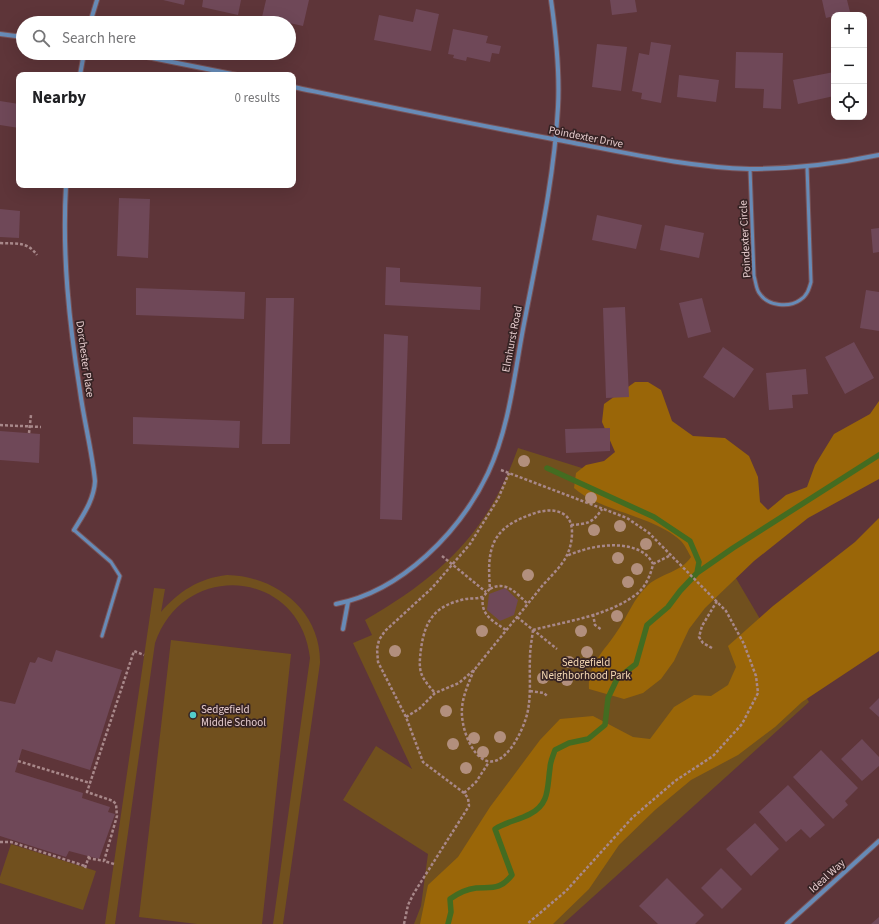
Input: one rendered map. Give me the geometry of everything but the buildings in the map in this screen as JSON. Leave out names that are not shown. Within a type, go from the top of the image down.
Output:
[{"type":"street","points":[[92,16],[97,0]]},
{"type":"street","name":"Elmhurst Road","points":[[336,604],[348,602],[371,592],[403,574],[433,548],[459,520],[488,472],[506,420],[536,260],[556,140],[558,81],[551,0]]},
{"type":"street","points":[[0,34],[16,36]]},
{"type":"street","points":[[81,72],[83,60]]},
{"type":"street","points":[[162,60],[222,72]]},
{"type":"street","name":"Poindexter Drive","points":[[296,88],[657,160],[750,169],[807,166],[879,155]]},
{"type":"street","name":"Dorchester Place","points":[[66,188],[64,219],[65,272],[72,338],[94,466],[94,490],[90,503],[74,530]]},
{"type":"street","points":[[343,629],[348,602]]},
{"type":"street","name":"Ideal Way","points":[[787,924],[879,842]]},
{"type":"lane","name":"Poindexter Circle","points":[[750,169],[754,276],[758,293],[772,303],[790,304],[800,300],[808,292],[811,282],[807,166]]},
{"type":"lane","points":[[74,530],[111,562],[120,576],[102,636]]},
{"type":"path","points":[[0,243],[26,245],[31,247],[37,255]]},
{"type":"path","points":[[29,433],[31,414]]},
{"type":"path","points":[[0,425],[41,427]]},
{"type":"path","points":[[404,924],[408,905],[414,893],[469,806],[469,802],[464,793],[423,762],[406,717],[378,662],[376,649],[385,630],[412,607],[454,565],[470,544],[498,499],[509,473],[602,509],[632,522],[649,533],[709,592],[726,611],[737,631],[756,676],[758,693],[742,724],[713,756],[675,781],[632,818],[566,891],[527,924]]},
{"type":"path","points":[[571,525],[588,524],[602,509]]},
{"type":"path","points":[[490,589],[489,566],[493,545],[500,531],[506,526],[530,515],[549,510],[566,515],[571,525],[571,538],[567,556]]},
{"type":"path","points":[[406,717],[419,709],[435,693],[459,683],[475,669],[567,556],[582,549],[609,546],[630,547],[646,554],[653,564]]},
{"type":"path","points":[[533,630],[593,614],[616,606],[639,592],[650,574],[653,564],[671,555]]},
{"type":"path","points":[[442,556],[486,592]]},
{"type":"path","points":[[506,630],[487,616],[484,611],[483,597],[486,592],[490,589],[503,585],[510,588],[528,604]]},
{"type":"path","points":[[435,693],[424,681],[420,671],[422,640],[428,622],[440,609],[454,603],[483,597]]},
{"type":"path","points":[[712,648],[703,643],[699,637],[702,626],[716,601]]},
{"type":"path","points":[[593,614],[595,625],[602,630]]},
{"type":"path","points":[[517,617],[557,649]]},
{"type":"path","points":[[475,669],[464,695],[462,709],[464,727],[468,740],[477,755],[489,762],[494,762],[506,754],[516,740],[526,717],[530,691],[530,656],[533,630]]},
{"type":"path","points":[[104,861],[118,810],[113,801],[87,792],[134,651],[144,655]]},
{"type":"path","points":[[530,691],[544,693],[547,696]]},
{"type":"path","points":[[18,761],[90,783]]},
{"type":"path","points":[[464,793],[476,782],[489,762]]},
{"type":"path","points":[[0,842],[10,842],[85,867],[89,857],[114,864]]},
{"type":"green space","name":"Sedgefield Neighborhood Park","points":[[518,448],[652,490],[681,485],[809,702],[563,924],[414,924],[421,906],[428,854],[343,800],[376,746],[412,769],[353,643],[372,635],[365,620],[417,587],[439,569],[459,549],[492,505],[506,478]]},
{"type":"green space","points":[[227,575],[245,577],[262,582],[278,590],[292,600],[304,613],[313,627],[318,644],[320,663],[283,924],[273,924],[310,658],[302,628],[286,606],[264,592],[240,586],[214,587],[190,597],[170,616],[155,643],[115,924],[105,924],[154,588],[165,589],[161,612],[175,598],[190,587],[207,579]]},
{"type":"green space","points":[[171,640],[291,654],[262,924],[197,924],[139,917]]},
{"type":"green space","points":[[11,844],[96,871],[83,910],[0,883],[0,877]]},
{"type":"shaded area","points":[[635,382],[648,382],[661,390],[672,421],[693,436],[725,438],[749,456],[758,477],[760,502],[768,510],[786,495],[807,487],[815,465],[834,434],[870,414],[879,401],[879,479],[808,518],[754,561],[705,608],[689,629],[674,661],[661,679],[643,693],[624,699],[589,689],[589,680],[594,665],[643,590],[653,581],[682,566],[691,557],[681,541],[669,532],[642,519],[598,503],[574,488],[576,473],[586,465],[604,461],[615,452],[602,422],[604,404]]},
{"type":"shaded area","points":[[879,518],[879,651],[802,702],[775,727],[738,755],[691,780],[655,810],[619,845],[589,889],[553,924],[420,924],[428,885],[458,857],[490,807],[540,740],[560,719],[593,716],[633,737],[650,739],[674,707],[694,695],[711,696],[728,685],[736,667],[728,646],[773,606],[855,542]]},
{"type":"waterway","points":[[448,924],[451,912],[450,899],[469,889],[496,887],[504,883],[512,875],[495,829],[530,814],[541,805],[548,788],[550,764],[555,750],[569,743],[588,739],[605,725],[608,698],[617,679],[636,664],[647,625],[668,607],[680,591],[697,573],[733,548],[879,455]]},
{"type":"waterway","points":[[547,468],[654,517],[690,541],[699,562],[697,573]]},
{"type":"place","name":"Sedgefield Middle School","points":[[193,715]]}]
